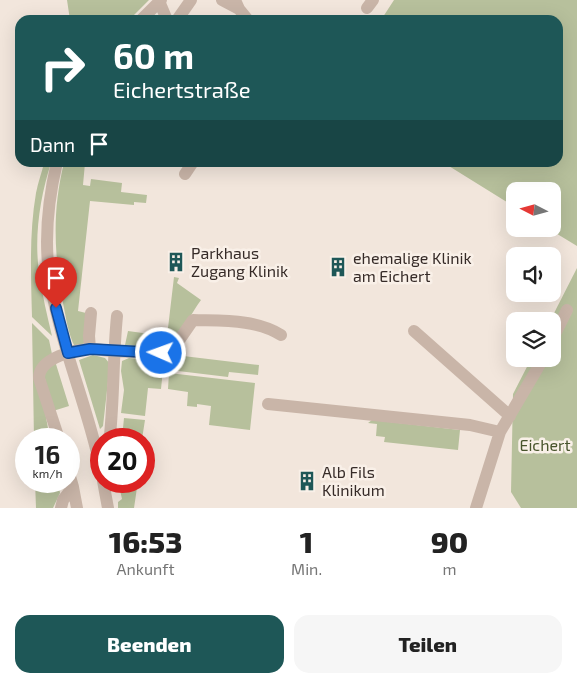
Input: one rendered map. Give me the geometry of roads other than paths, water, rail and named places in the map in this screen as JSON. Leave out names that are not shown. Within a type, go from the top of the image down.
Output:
[{"type":"street","points":[[180,15],[191,0]]},
{"type":"street","points":[[222,0],[237,4],[245,15]]},
{"type":"street","points":[[147,15],[160,1],[165,15]]},
{"type":"street","points":[[56,167],[49,208],[47,232],[48,264],[53,294],[68,353],[96,428]]},
{"type":"street","points":[[185,174],[190,167]]},
{"type":"street","points":[[561,322],[567,310]]},
{"type":"street","points":[[90,349],[88,336],[91,313]]},
{"type":"street","points":[[111,428],[116,316]]},
{"type":"street","points":[[55,428],[39,378],[39,371],[55,358],[68,353],[90,349],[169,352],[193,320],[239,322],[269,327],[281,335]]},
{"type":"street","points":[[414,331],[510,416]]},
{"type":"street","points":[[476,508],[500,432],[538,367]]},
{"type":"street","points":[[268,404],[470,425],[500,432]]},
{"type":"street","points":[[61,508],[63,500],[68,493]]},
{"type":"street","points":[[74,493],[77,508]]},
{"type":"street","points":[[106,493],[108,508]]},
{"type":"place","name":"Parkhaus Zugang Klinik","points":[[176,262]]},
{"type":"place","name":"ehemalige Klinik am Eichert","points":[[338,267]]},
{"type":"place","name":"Alb Fils Klinikum","points":[[307,481]]},
{"type":"park label","name":"Eichert","points":[[545,445]]}]
